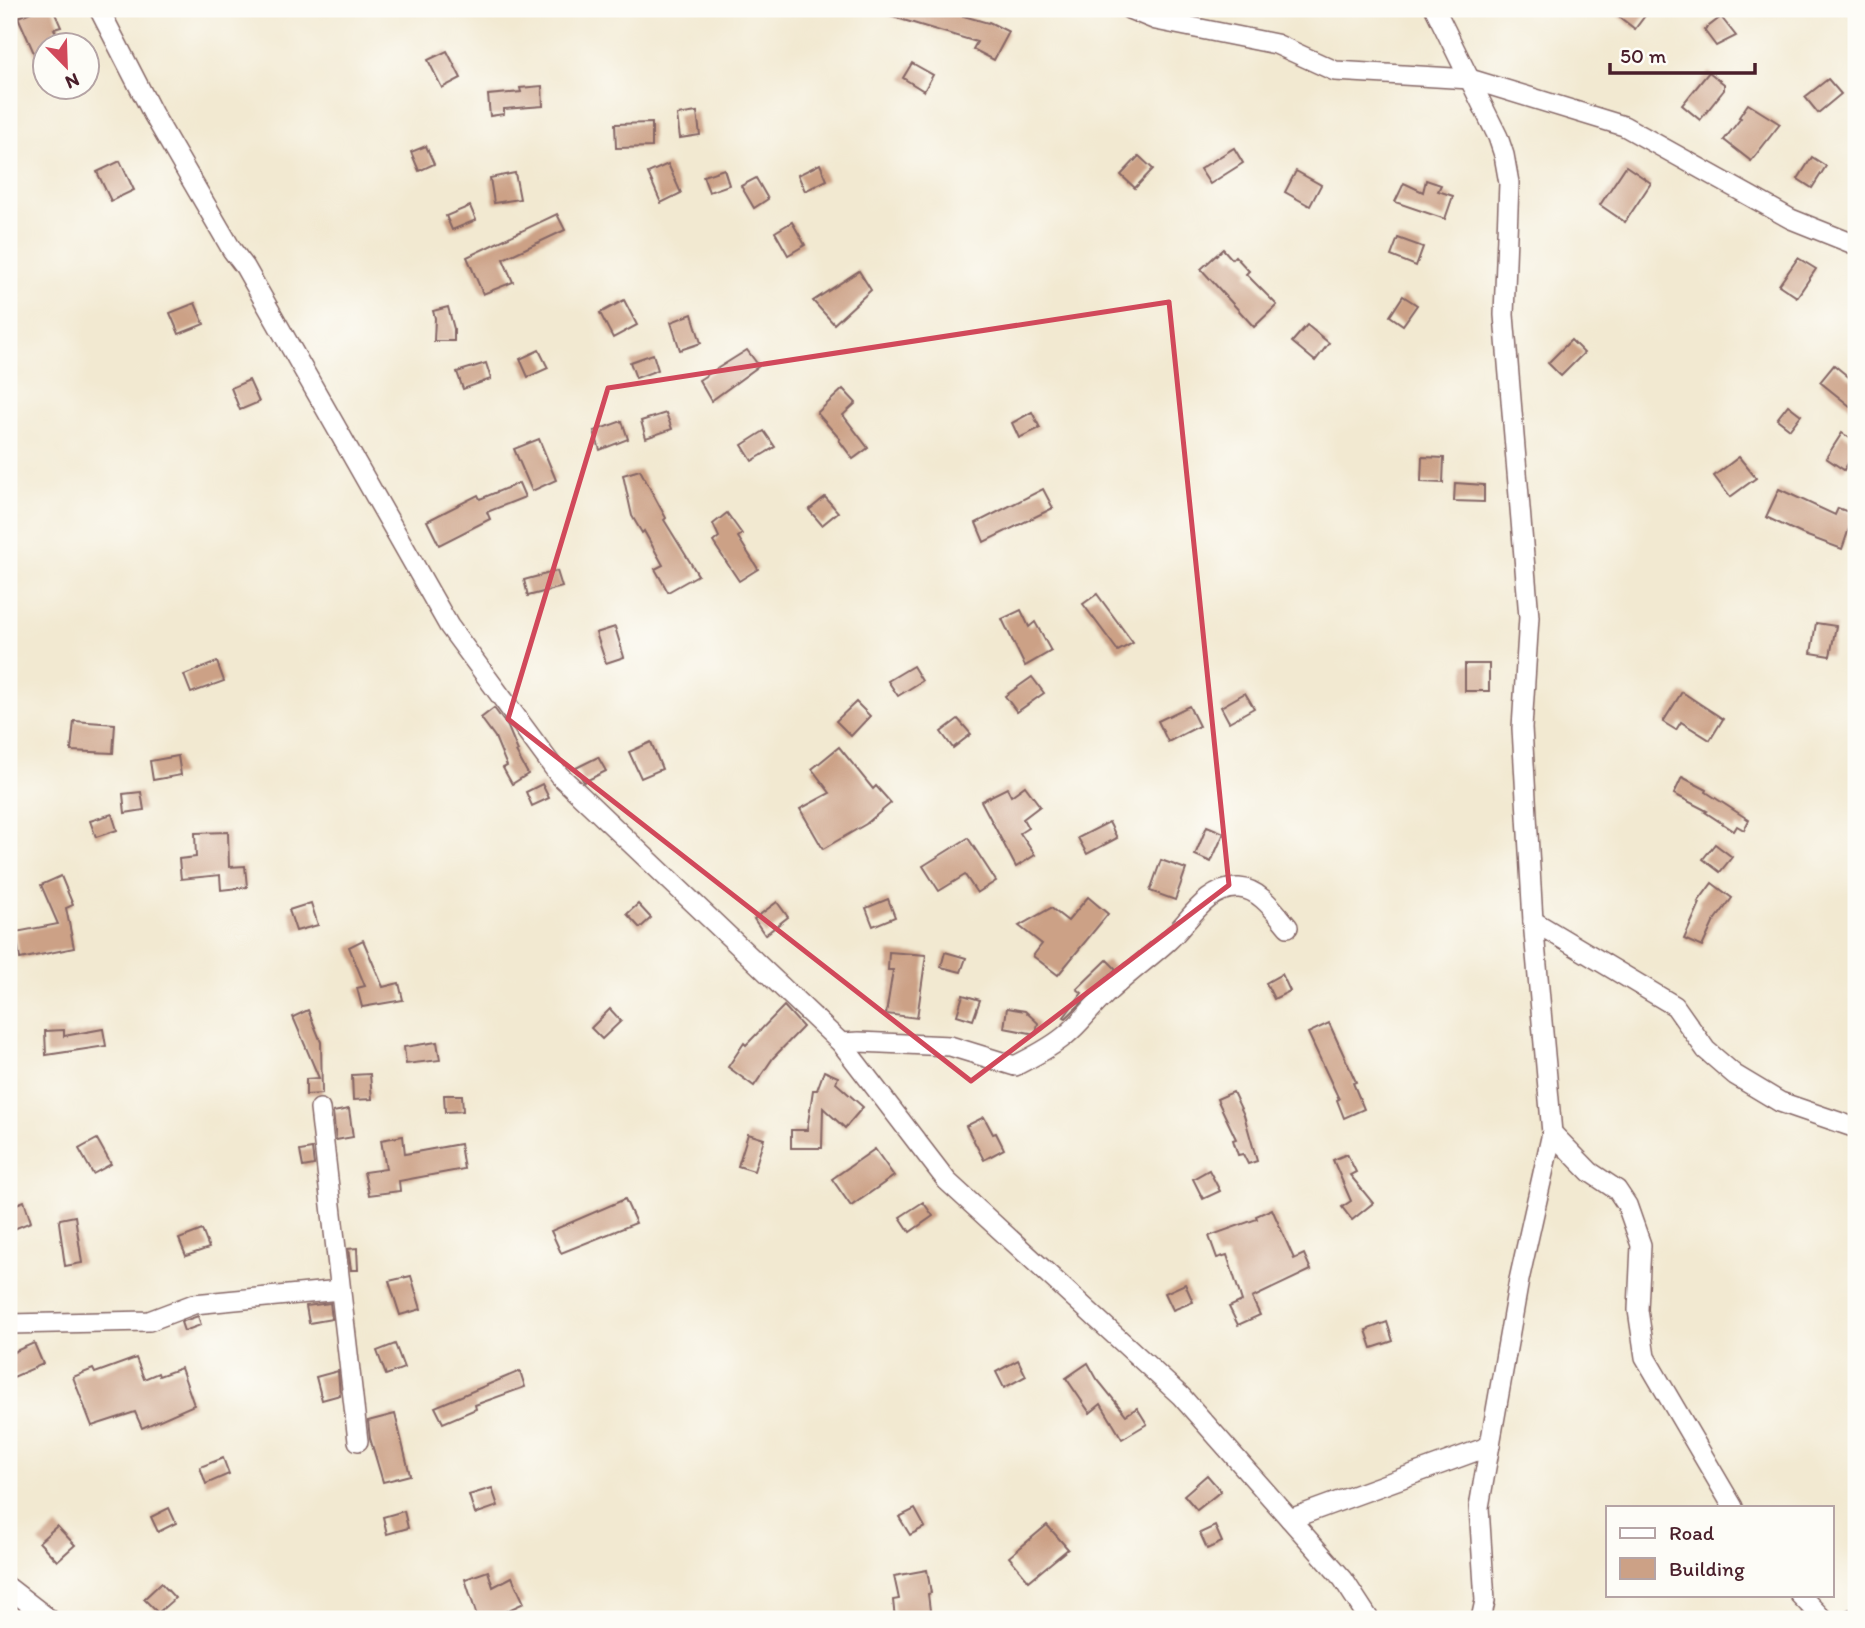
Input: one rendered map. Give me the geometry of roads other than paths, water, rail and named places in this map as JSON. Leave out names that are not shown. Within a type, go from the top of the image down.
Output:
[{"type":"street","points":[[99,9],[153,114],[232,250],[245,267],[449,626],[559,775],[841,1044],[947,1181],[1181,1396],[1343,1578],[1369,1619]]},
{"type":"street","points":[[1129,9],[1156,20],[1276,44],[1335,71],[1470,79],[1625,126],[1791,219],[1856,245]]},
{"type":"street","points":[[1435,9],[1498,137],[1509,184],[1504,315],[1529,617],[1522,728],[1533,921],[1552,1133],[1520,1280],[1479,1507],[1485,1601],[1481,1619]]},
{"type":"street","points":[[841,1044],[859,1042],[950,1046],[1015,1066],[1063,1038],[1116,984],[1169,940],[1206,900],[1221,892],[1238,887],[1250,890],[1288,927]]},
{"type":"street","points":[[1533,921],[1675,1006],[1706,1050],[1735,1075],[1780,1102],[1856,1128]]},
{"type":"street","points":[[320,1110],[358,1441]]},
{"type":"street","points":[[1552,1133],[1590,1172],[1617,1190],[1627,1205],[1641,1245],[1638,1310],[1645,1357],[1731,1506]]},
{"type":"street","points":[[9,1324],[149,1321],[194,1304],[340,1290]]},
{"type":"street","points":[[1290,1519],[1490,1446]]},
{"type":"street","points":[[9,1588],[49,1619]]},
{"type":"street","points":[[1801,1596],[1823,1619]]}]
